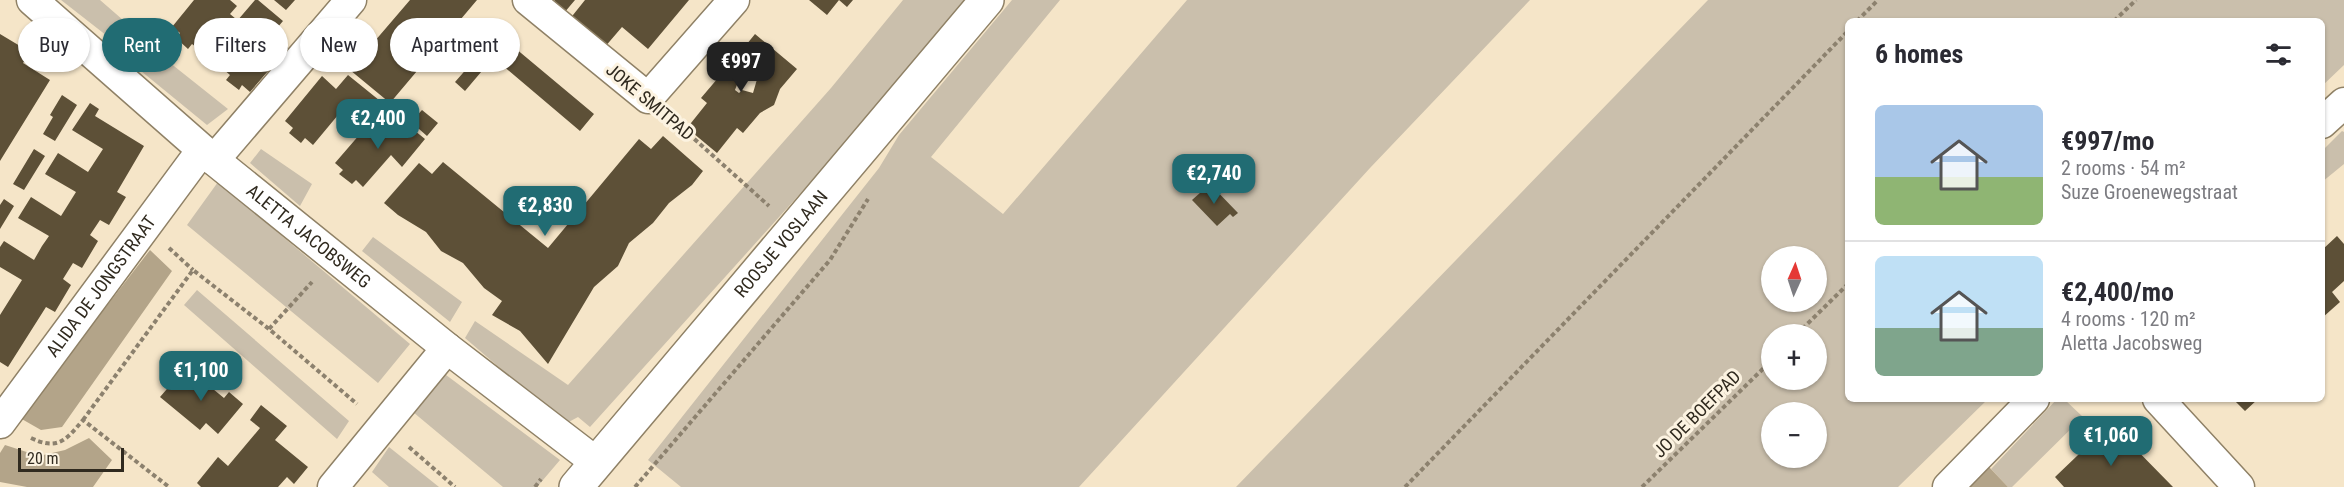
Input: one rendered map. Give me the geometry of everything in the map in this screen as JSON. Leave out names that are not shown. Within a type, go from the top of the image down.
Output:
[{"type":"street","name":"ALETTA JACOBSWEG","points":[[32,0],[208,155],[447,348],[586,475]]},
{"type":"street","name":"ALIDA DE JONGSTRAAT","points":[[0,423],[208,155],[351,0]]},
{"type":"street","name":"JOKE SMITPAD","points":[[528,0],[648,98]]},
{"type":"street","points":[[648,98],[734,0]]},
{"type":"street","name":"ROOSJE VOSLAAN","points":[[586,475],[987,0]]},
{"type":"street","points":[[2325,120],[2344,103]]},
{"type":"street","points":[[333,487],[447,348]]},
{"type":"street","points":[[1948,487],[2031,402]]},
{"type":"street","points":[[2161,402],[2239,487]]},
{"type":"path","points":[[1860,18],[1878,0]]},
{"type":"path","points":[[2117,18],[2136,0]]},
{"type":"path","points":[[1405,487],[1845,34]]},
{"type":"path","name":"JOKE SMITPAD","points":[[648,98],[770,207]]},
{"type":"path","points":[[177,255],[269,329],[455,487]]},
{"type":"path","points":[[27,437],[45,445],[66,441],[193,270]]},
{"type":"path","points":[[269,329],[307,287]]},
{"type":"path","points":[[1807,324],[1845,287]]},
{"type":"path","name":"JO DE BOEFPAD","points":[[1642,487],[1761,371]]},
{"type":"path","points":[[83,420],[169,487]]},
{"type":"shaded area","points":[[61,0],[100,0],[121,18],[102,18],[102,32],[90,23],[90,18],[84,18]]},
{"type":"shaded area","points":[[903,0],[966,0],[871,115],[590,427],[578,417],[565,424],[465,338],[475,321],[568,385],[831,88]]},
{"type":"shaded area","points":[[1012,0],[1060,0],[931,157],[1003,214],[1187,0],[1530,0],[1370,168],[1079,487],[681,487],[648,460],[879,168],[899,135]]},
{"type":"shaded area","points":[[1708,0],[2344,0],[2344,65],[2325,83],[2325,18],[1845,18],[1845,402],[1985,402],[1898,487],[1236,487]]},
{"type":"shaded area","points":[[142,72],[181,72],[228,109],[207,125]]},
{"type":"shaded area","points":[[2342,131],[2344,132],[2344,164],[2325,180],[2325,148]]},
{"type":"shaded area","points":[[261,149],[312,184],[300,206],[250,163]]},
{"type":"shaded area","points":[[218,182],[410,344],[378,383],[187,225]]},
{"type":"shaded area","points":[[373,237],[462,302],[450,322],[362,251]]},
{"type":"shaded area","points":[[150,250],[172,271],[62,427],[41,430],[20,418]]},
{"type":"shaded area","points":[[197,290],[349,421],[337,439],[184,305]]},
{"type":"shaded area","points":[[438,369],[560,460],[537,487],[503,487],[407,407]]},
{"type":"shaded area","points":[[2054,402],[2067,402],[2083,417],[2012,487],[2008,487],[1991,469]]},
{"type":"shaded area","points":[[89,438],[112,460],[93,487],[27,487],[0,482],[0,453],[5,445],[39,456],[65,450]]},
{"type":"shaded area","points":[[389,447],[439,487],[389,487],[372,472]]},
{"type":"shaded area","points":[[1989,467],[2008,487],[1969,487]]},
{"type":"building","points":[[194,0],[230,0],[237,6],[230,14],[235,18],[194,18],[194,46],[192,44],[188,49],[182,44],[182,18],[179,18]]},
{"type":"building","points":[[255,0],[258,0],[279,18],[240,18]]},
{"type":"building","points":[[274,0],[295,0],[286,10]]},
{"type":"building","points":[[410,0],[477,0],[462,18],[395,18]]},
{"type":"building","points":[[555,0],[575,0],[564,13],[552,3]]},
{"type":"building","points":[[585,0],[689,0],[648,49],[622,27],[604,48],[569,20]]},
{"type":"building","points":[[809,0],[839,0],[827,15]]},
{"type":"building","points":[[839,0],[853,0],[847,7]]},
{"type":"building","points":[[390,23],[390,72],[416,72],[390,103],[352,72],[378,72],[378,37]]},
{"type":"building","points":[[0,34],[18,45],[18,72],[37,72],[50,80],[0,161]]},
{"type":"building","points":[[755,34],[797,69],[780,89],[774,105],[760,113],[743,133],[737,128],[717,153],[687,128],[707,103],[701,98],[718,78],[724,62],[738,55]],"holes":[[[750,69],[758,76],[753,93],[742,90],[739,93],[735,90],[741,74]]]},
{"type":"building","points":[[520,52],[594,114],[580,131],[510,72],[520,72]]},
{"type":"building","points":[[227,72],[267,72],[250,92],[242,85],[239,90],[226,80],[230,75]]},
{"type":"building","points":[[464,72],[481,72],[465,91],[455,82]]},
{"type":"building","points":[[348,75],[395,113],[387,122],[368,106],[356,120],[343,109],[313,145],[305,138],[301,143],[289,133],[293,128],[285,121],[322,76],[336,89]]},
{"type":"building","points":[[62,95],[77,105],[55,141],[43,134],[53,117],[50,115]]},
{"type":"building","points":[[90,103],[99,109],[95,116],[144,146],[117,192],[126,197],[109,225],[100,220],[90,235],[98,241],[82,268],[73,263],[63,279],[71,285],[55,312],[46,307],[8,367],[0,362],[0,315],[22,280],[0,267],[0,247],[4,241],[34,260],[49,236],[18,218],[31,197],[61,216],[76,192],[45,174],[58,153],[88,172],[103,149],[72,130]]},
{"type":"building","points":[[422,110],[438,123],[427,136],[411,122]]},
{"type":"building","points":[[399,118],[425,139],[402,167],[391,155],[363,187],[356,180],[352,184],[339,174],[343,170],[335,163],[373,119],[388,131]]},
{"type":"building","points":[[663,136],[703,171],[692,185],[669,203],[653,223],[629,243],[618,266],[594,287],[548,364],[520,331],[492,315],[502,301],[484,288],[463,263],[441,251],[426,232],[398,215],[384,203],[419,163],[432,174],[443,162],[548,248],[639,139],[651,149]]},
{"type":"building","points":[[34,149],[45,156],[24,190],[13,184]]},
{"type":"building","points":[[1210,184],[1238,213],[1233,217],[1230,214],[1217,226],[1192,200]]},
{"type":"building","points":[[4,199],[14,206],[0,229],[0,205]]},
{"type":"building","points":[[2337,236],[2344,244],[2344,281],[2332,292],[2340,302],[2325,315],[2325,247]]},
{"type":"building","points":[[186,367],[224,398],[229,392],[243,404],[218,434],[206,423],[200,430],[160,397]]},
{"type":"building","points":[[2236,402],[2255,402],[2245,411]]},
{"type":"building","points":[[261,405],[287,426],[275,440],[308,467],[294,484],[287,477],[278,487],[201,487],[197,483],[218,457],[228,466],[260,428],[250,420]]},
{"type":"building","points":[[2100,434],[2111,446],[2122,435],[2173,487],[2064,487],[2055,477]]}]
